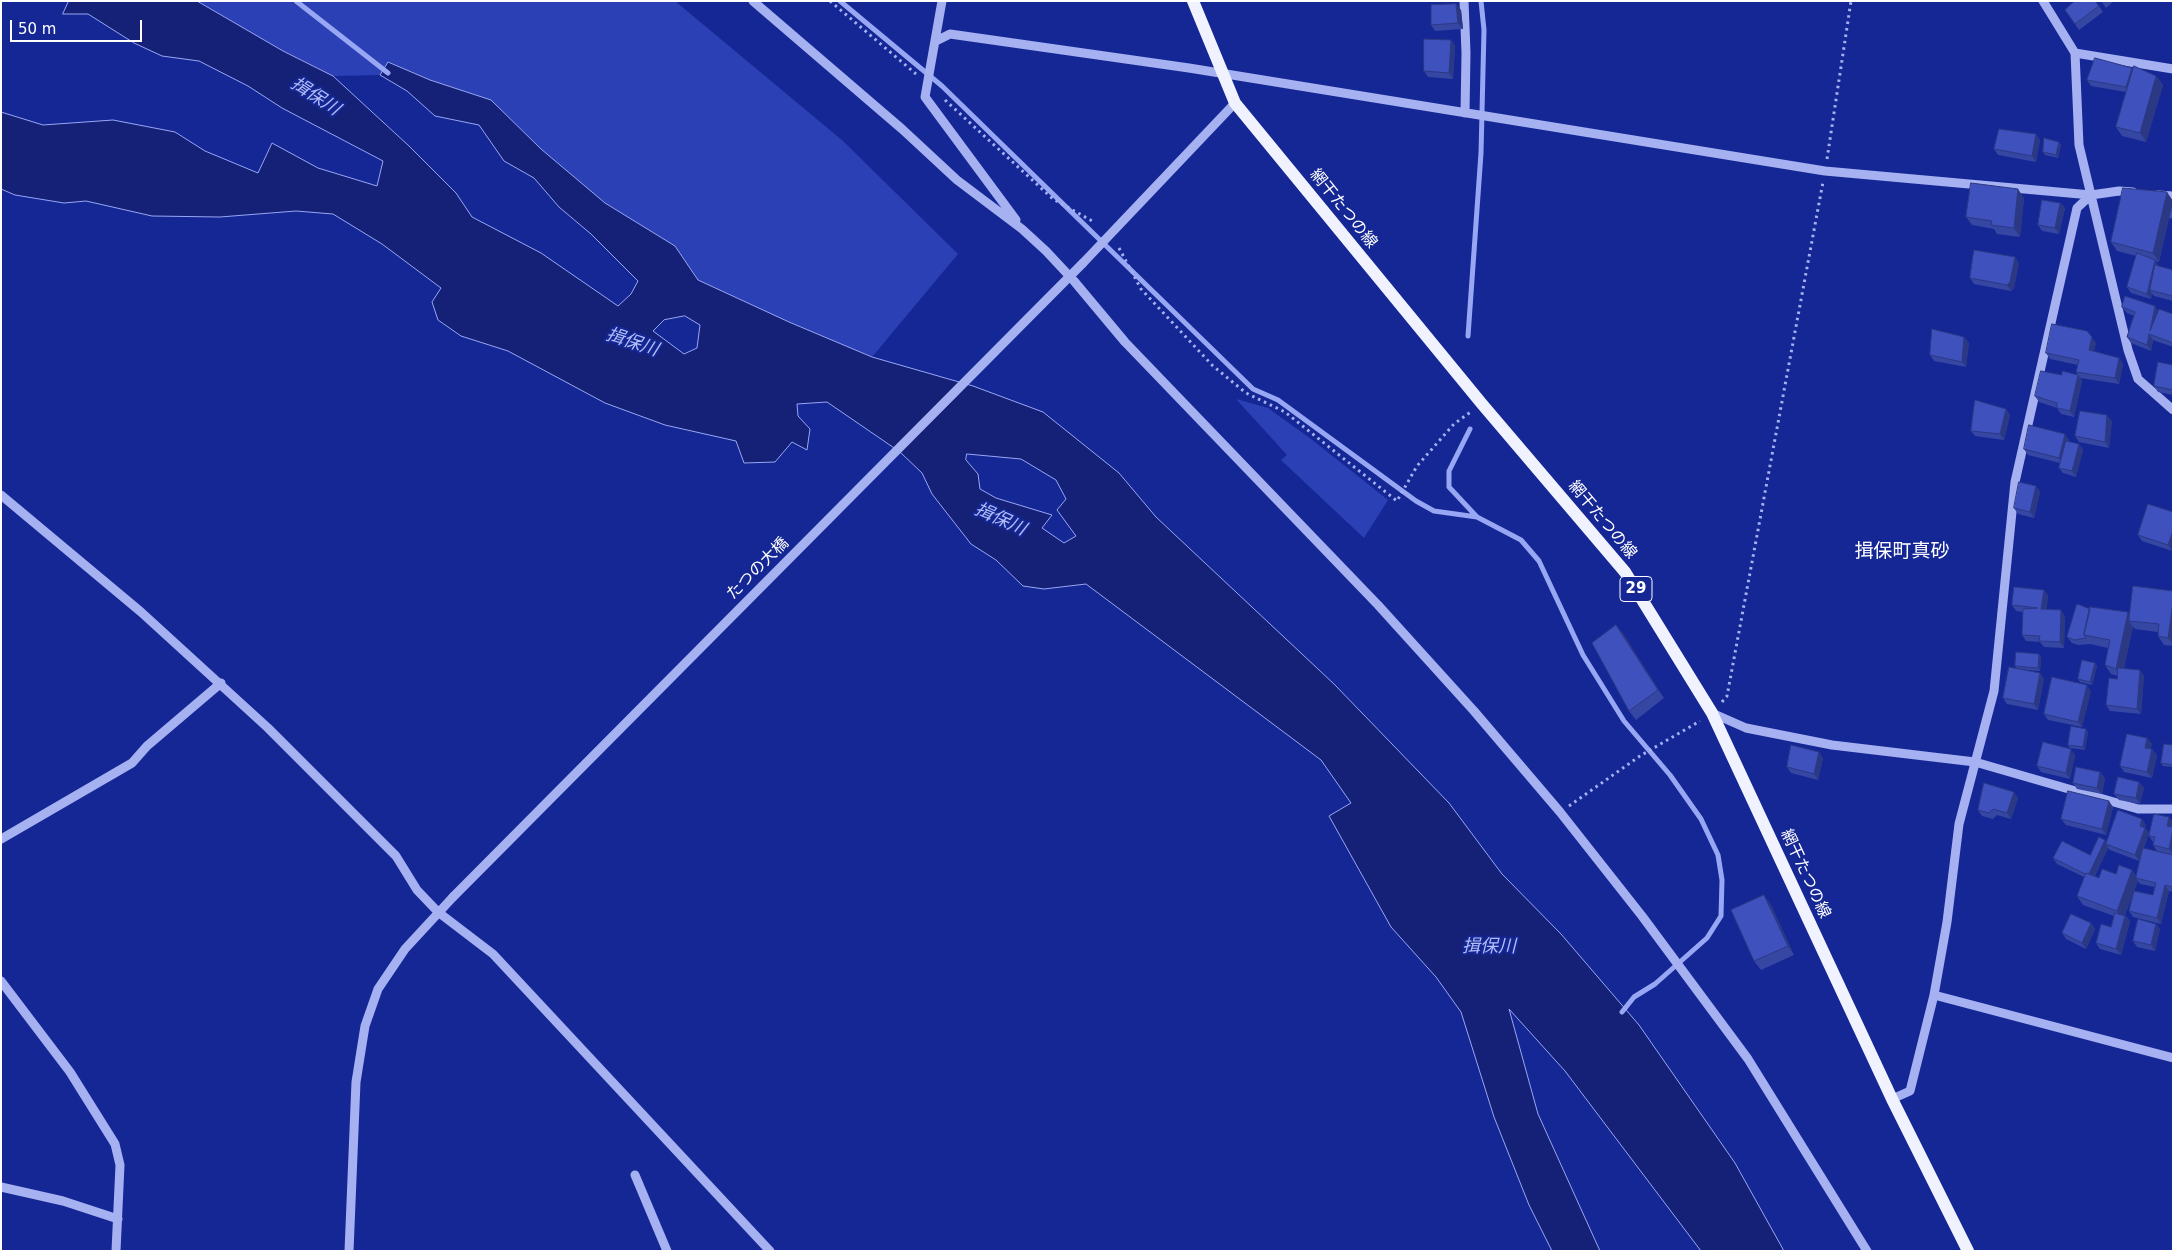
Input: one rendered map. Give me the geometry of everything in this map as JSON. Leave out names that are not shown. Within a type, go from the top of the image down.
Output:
[{"type":"main road","name":"網干たつの線","points":[[1193,1],[1235,103],[1482,404],[1625,572],[1712,714],[1892,1100],[1968,1251]]},
{"type":"street","points":[[753,1],[902,129],[957,180],[1022,228]]},
{"type":"street","points":[[942,1],[925,97],[1022,228],[1074,281],[1125,342],[1378,605],[1474,711],[1560,812],[1642,916],[1748,1059],[1867,1251]]},
{"type":"street","points":[[1464,1],[1466,53],[1465,113]]},
{"type":"street","points":[[2044,1],[2075,53],[2079,145],[2128,350],[2138,379],[2173,410]]},
{"type":"street","points":[[936,40],[950,34],[1224,74],[1825,171],[2091,195],[2119,191],[2173,196]]},
{"type":"street","points":[[2075,53],[2173,69]]},
{"type":"street","name":"たつの大橋","points":[[348,1251],[356,1082],[365,1026],[378,989],[405,949],[438,912],[1083,263],[1235,103]]},
{"type":"street","points":[[1892,1100],[1910,1091],[1934,995],[1947,922],[1959,824],[1994,691],[2015,482],[2077,208],[2091,195]]},
{"type":"street","points":[[1,495],[141,612],[221,683],[396,856],[417,890],[438,912],[493,954],[770,1251]]},
{"type":"street","points":[[1,838],[132,763],[147,746],[221,683]]},
{"type":"street","points":[[1712,714],[1746,728],[1832,745],[1975,762],[2138,809],[2173,810]]},
{"type":"street","points":[[1,981],[70,1072],[115,1144],[120,1165],[116,1251]]},
{"type":"street","points":[[1934,995],[2173,1058]]},
{"type":"street","points":[[635,1175],[667,1251]]},
{"type":"street","points":[[1,1188],[63,1201],[118,1219]]},
{"type":"path","points":[[830,1],[928,84],[1053,199],[1094,222]]},
{"type":"path","points":[[1560,812],[1640,756],[1712,714],[1727,696],[1825,171],[1851,1]]},
{"type":"path","points":[[1119,248],[1141,289],[1213,366],[1246,393],[1285,412],[1397,501],[1417,466],[1454,424],[1482,404]]},
{"type":"shaded area","points":[[197,1],[675,1],[843,141],[958,254],[872,357],[789,322],[698,280],[675,246],[605,203],[541,149],[491,100],[430,80],[389,62],[380,75],[333,76],[283,51]]},
{"type":"shaded area","points":[[1236,399],[1268,408],[1311,439],[1388,500],[1364,538],[1281,460],[1287,455]]},
{"type":"water","name":"揖保川","points":[[69,1],[197,1],[283,51],[333,76],[409,146],[456,193],[472,217],[541,253],[618,306],[631,294],[638,281],[591,234],[559,207],[534,178],[504,161],[479,125],[435,116],[407,91],[380,75],[388,62],[430,80],[491,100],[541,149],[605,203],[675,246],[698,280],[789,322],[872,357],[973,386],[1043,412],[1119,473],[1156,517],[1334,684],[1449,803],[1502,874],[1561,934],[1639,1025],[1735,1163],[1784,1251],[1701,1251],[1565,1071],[1509,1009],[1538,1114],[1600,1251],[1552,1251],[1529,1205],[1494,1117],[1461,1012],[1436,977],[1391,927],[1329,816],[1351,803],[1321,760],[1086,584],[1044,589],[1023,586],[996,560],[971,544],[932,494],[922,473],[900,452],[827,402],[797,404],[798,416],[810,429],[807,450],[792,442],[775,462],[744,463],[736,441],[665,425],[605,403],[508,351],[461,336],[438,320],[432,302],[441,288],[382,244],[333,214],[296,211],[220,217],[152,216],[86,201],[64,203],[15,195],[1,189],[1,112],[43,125],[113,120],[175,132],[205,151],[258,173],[272,143],[318,168],[377,186],[383,161],[282,108],[248,86],[199,61],[162,56],[134,43],[88,14],[63,14]],"holes":[[[685,316],[700,325],[697,348],[684,354],[653,331],[664,320]],[[967,454],[1021,459],[1056,480],[1066,499],[1057,510],[1076,536],[1064,543],[1042,528],[1052,515],[996,498],[980,489],[978,474],[966,460]]]},
{"type":"building","points":[[2075,1],[2095,1],[2099,6],[2075,24],[2065,10]]},
{"type":"building","points":[[1456,4],[1458,23],[1431,25],[1431,5]]},
{"type":"building","points":[[1424,39],[1451,40],[1449,73],[1424,71]]},
{"type":"building","points":[[2095,58],[2132,68],[2126,87],[2087,80]]},
{"type":"building","points":[[2134,66],[2156,76],[2140,133],[2116,127]]},
{"type":"building","points":[[1999,129],[2036,134],[2032,156],[1994,149]]},
{"type":"building","points":[[2044,138],[2059,142],[2056,155],[2043,152]]},
{"type":"building","points":[[1971,183],[2018,189],[2014,228],[1991,225],[1992,221],[1966,217]]},
{"type":"building","points":[[2123,188],[2167,192],[2153,253],[2111,242]]},
{"type":"building","points":[[2042,200],[2060,203],[2055,228],[2038,225]]},
{"type":"building","points":[[2173,202],[2173,219],[2169,218]]},
{"type":"building","points":[[1974,250],[2015,257],[2010,282],[2007,285],[1970,278]]},
{"type":"building","points":[[2137,253],[2155,260],[2147,294],[2127,287]]},
{"type":"building","points":[[2155,265],[2173,270],[2173,296],[2150,290]]},
{"type":"building","points":[[2125,296],[2155,306],[2150,331],[2159,309],[2173,314],[2173,343],[2149,334],[2147,345],[2127,337],[2135,312],[2122,307]]},
{"type":"building","points":[[2052,324],[2087,331],[2092,337],[2089,350],[2119,358],[2115,378],[2076,372],[2079,360],[2046,353]]},
{"type":"building","points":[[1932,329],[1964,337],[1962,362],[1930,355]]},
{"type":"building","points":[[2158,362],[2173,365],[2173,390],[2154,386]]},
{"type":"building","points":[[2041,371],[2062,375],[2062,371],[2078,375],[2070,411],[2057,408],[2057,403],[2035,396]]},
{"type":"building","points":[[1975,400],[2006,409],[2000,434],[1971,431]]},
{"type":"building","points":[[2080,411],[2107,415],[2105,442],[2075,436]]},
{"type":"building","points":[[2029,425],[2065,434],[2059,458],[2024,449]]},
{"type":"building","points":[[2066,441],[2079,444],[2072,471],[2059,468]]},
{"type":"building","points":[[2019,482],[2036,486],[2030,512],[2014,508]]},
{"type":"building","points":[[2148,504],[2173,512],[2173,531],[2168,545],[2138,535]]},
{"type":"building","points":[[2133,586],[2173,591],[2168,638],[2158,636],[2159,624],[2129,621]]},
{"type":"building","points":[[2014,587],[2044,590],[2041,609],[2061,610],[2060,642],[2039,641],[2040,636],[2022,635],[2023,609],[2038,608],[2012,605]]},
{"type":"building","points":[[2077,604],[2090,609],[2084,635],[2086,638],[2074,640],[2067,637]]},
{"type":"building","points":[[2090,607],[2128,612],[2116,669],[2105,665],[2110,640],[2084,635]]},
{"type":"building","points":[[1616,625],[1658,690],[1629,711],[1592,643]]},
{"type":"building","points":[[2016,652],[2039,654],[2038,668],[2015,666]]},
{"type":"building","points":[[2082,660],[2095,663],[2090,682],[2078,679]]},
{"type":"building","points":[[2009,667],[2040,673],[2034,704],[2003,698]]},
{"type":"building","points":[[2118,668],[2140,670],[2137,709],[2106,705],[2109,678],[2117,679]]},
{"type":"building","points":[[2052,677],[2087,685],[2078,722],[2044,714]]},
{"type":"building","points":[[2071,726],[2086,729],[2083,747],[2068,745]]},
{"type":"building","points":[[2127,734],[2147,738],[2145,748],[2152,749],[2147,772],[2120,766]]},
{"type":"building","points":[[2043,742],[2071,749],[2066,773],[2037,766]]},
{"type":"building","points":[[2164,744],[2173,745],[2173,765],[2161,763]]},
{"type":"building","points":[[1791,745],[1819,752],[1814,774],[1787,767]]},
{"type":"building","points":[[2076,767],[2100,772],[2097,788],[2073,783]]},
{"type":"building","points":[[2118,777],[2139,782],[2136,798],[2114,794]]},
{"type":"building","points":[[1984,783],[2014,792],[2007,813],[1993,809],[1989,813],[1978,810]]},
{"type":"building","points":[[2068,791],[2109,801],[2102,829],[2061,819]]},
{"type":"building","points":[[2118,810],[2142,819],[2140,826],[2145,828],[2135,855],[2106,844]]},
{"type":"building","points":[[2154,814],[2169,817],[2167,826],[2173,827],[2173,830],[2169,849],[2153,845],[2155,837],[2149,836]]},
{"type":"building","points":[[2099,837],[2105,840],[2089,874],[2085,874],[2053,858],[2062,841],[2090,855]]},
{"type":"building","points":[[2143,848],[2173,855],[2173,887],[2165,885],[2157,918],[2129,911],[2134,891],[2153,895],[2156,883],[2136,878]]},
{"type":"building","points":[[2119,865],[2132,870],[2117,911],[2077,896],[2086,873],[2099,878],[2102,869],[2116,874]]},
{"type":"building","points":[[1764,895],[1788,946],[1754,961],[1731,910]]},
{"type":"building","points":[[2115,913],[2125,916],[2116,949],[2096,943],[2101,924],[2111,927]]},
{"type":"building","points":[[2071,914],[2091,923],[2082,943],[2062,933]]},
{"type":"building","points":[[2138,919],[2156,924],[2151,945],[2133,941]]},
{"type":"waterway","points":[[296,1],[388,73]]},
{"type":"waterway","points":[[840,1],[942,86],[1253,389],[1278,400],[1416,501],[1434,511],[1477,517]]},
{"type":"waterway","points":[[1468,336],[1481,153],[1484,30],[1481,1]]},
{"type":"waterway","points":[[1470,429],[1449,471],[1449,487],[1477,517],[1521,540],[1539,561],[1583,655],[1624,721],[1670,775],[1701,819],[1718,855],[1722,880],[1721,916],[1707,938],[1655,984],[1634,997],[1622,1012]]},
{"type":"district","name":"揖保町真砂","points":[[1902,552]]}]
